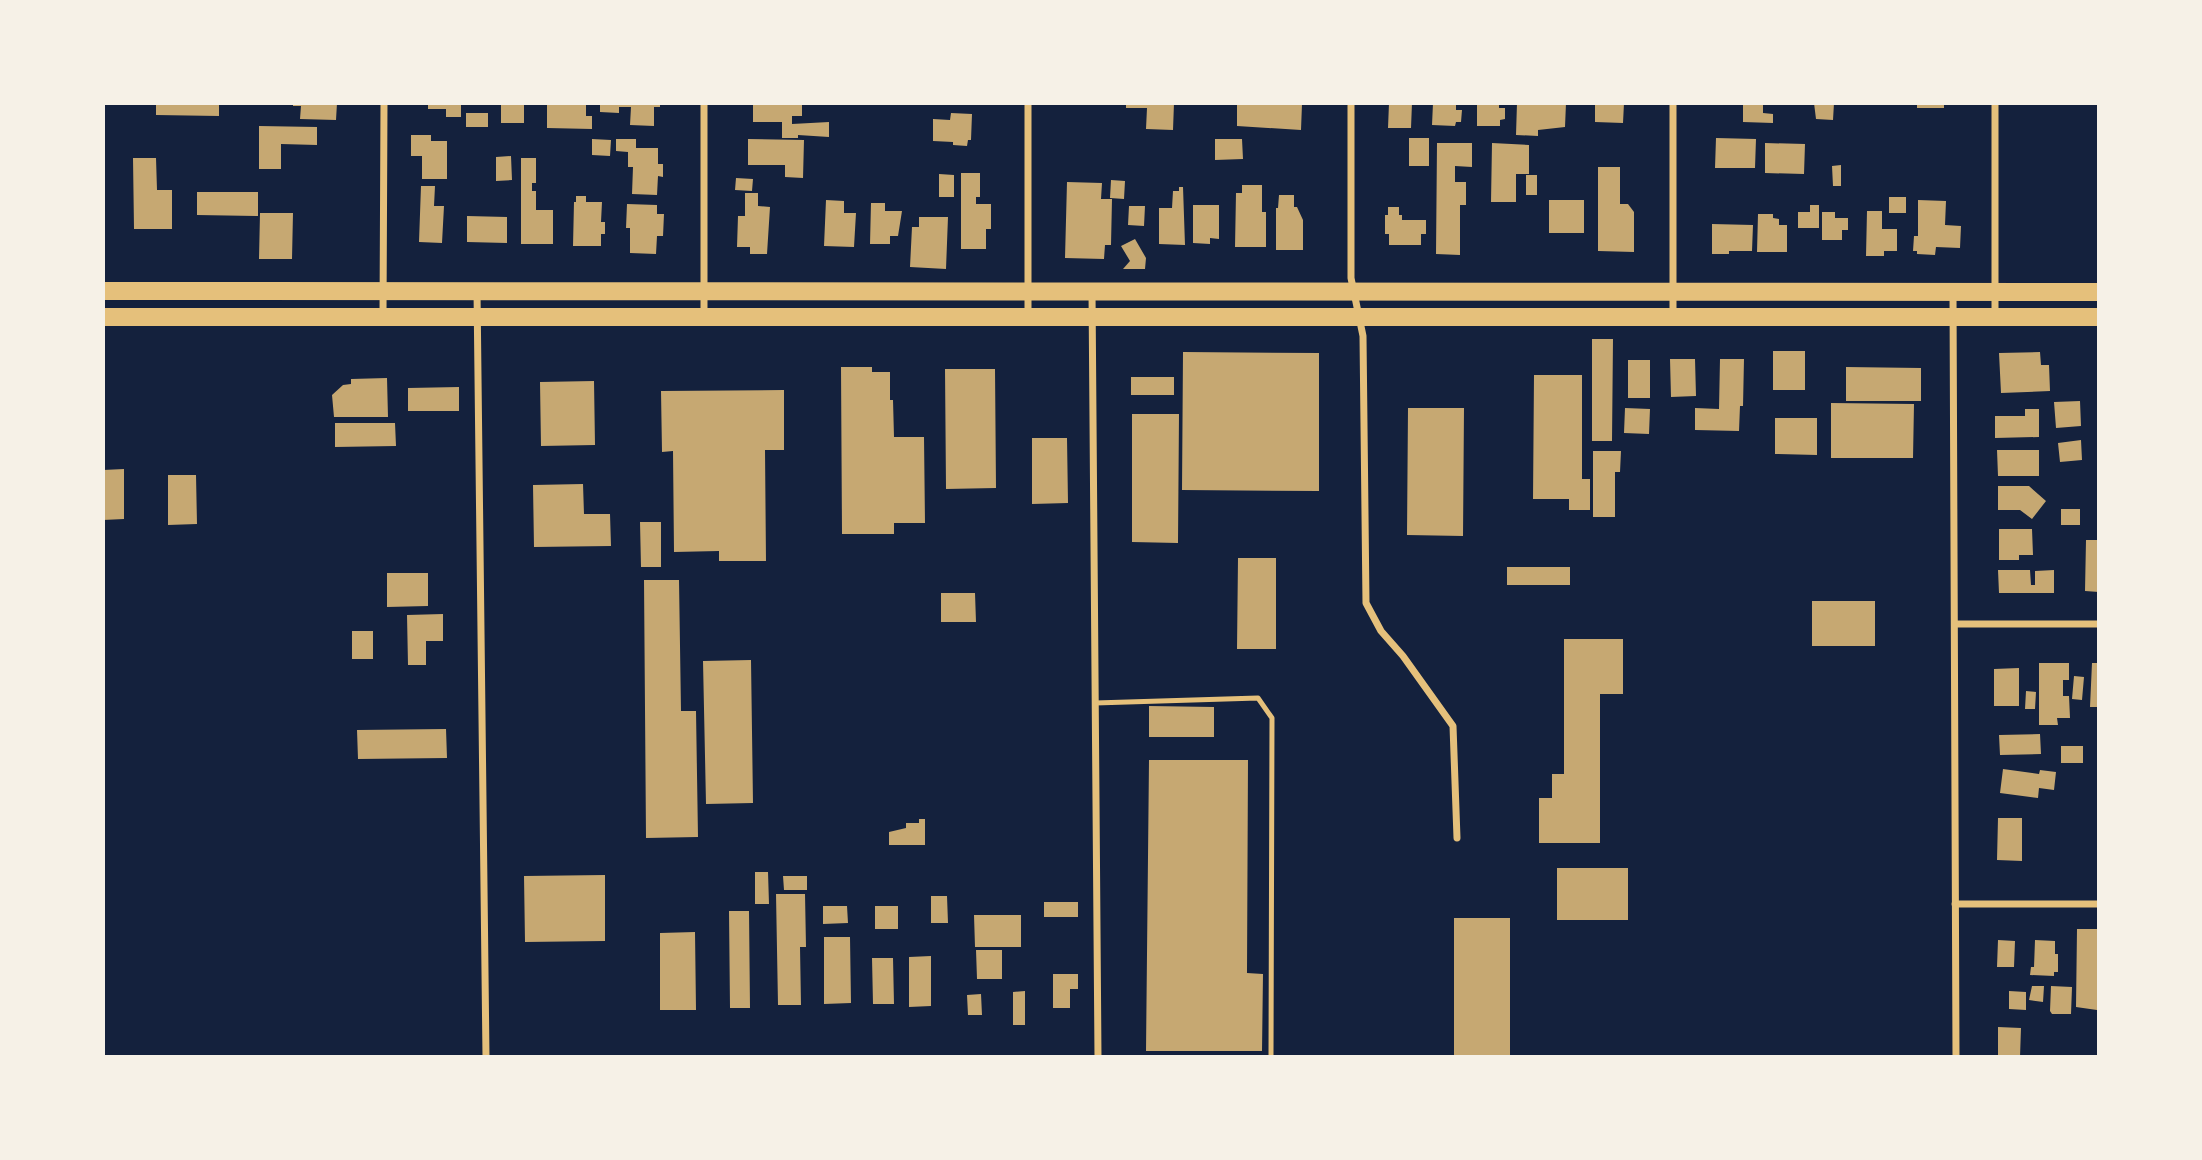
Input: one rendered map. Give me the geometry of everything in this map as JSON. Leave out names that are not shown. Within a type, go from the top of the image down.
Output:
[{"type":"main road","points":[[103,291],[2099,292]]},
{"type":"main road","points":[[103,317],[2099,317]]},
{"type":"street","points":[[383,316],[384,103]]},
{"type":"street","points":[[704,103],[704,316]]},
{"type":"street","points":[[1028,103],[1028,316]]},
{"type":"street","points":[[1351,103],[1351,272],[1363,336],[1366,603],[1381,631],[1403,656],[1453,726],[1457,838]]},
{"type":"street","points":[[1673,103],[1673,317]]},
{"type":"street","points":[[1995,103],[1995,316]]},
{"type":"street","points":[[477,291],[486,1057]]},
{"type":"street","points":[[1093,291],[1098,1057]]},
{"type":"street","points":[[1953,292],[1956,1057]]},
{"type":"street","points":[[1955,624],[2099,624]]},
{"type":"street","points":[[1955,904],[2099,904]]},
{"type":"lane","points":[[1095,703],[1258,698],[1272,718],[1271,1057]]},
{"type":"building","points":[[156,103],[219,103],[219,116],[156,115]]},
{"type":"building","points":[[293,103],[337,103],[336,120],[300,119],[301,106],[293,106]]},
{"type":"building","points":[[428,103],[461,103],[461,117],[446,117],[446,109],[428,109]]},
{"type":"building","points":[[501,103],[524,103],[524,123],[501,123]]},
{"type":"building","points":[[547,103],[586,105],[586,116],[592,116],[592,129],[547,128]]},
{"type":"building","points":[[600,103],[660,103],[660,107],[654,107],[654,126],[630,125],[631,107],[619,107],[619,113],[600,112]]},
{"type":"building","points":[[753,103],[802,103],[802,116],[792,116],[792,124],[829,122],[829,137],[798,135],[798,138],[782,138],[782,122],[753,122]]},
{"type":"building","points":[[1126,103],[1174,103],[1173,130],[1146,129],[1147,108],[1126,108]]},
{"type":"building","points":[[1237,103],[1302,104],[1301,130],[1237,126]]},
{"type":"building","points":[[1389,103],[1412,103],[1411,128],[1388,128]]},
{"type":"building","points":[[1433,103],[1456,103],[1456,110],[1462,110],[1461,122],[1456,122],[1455,126],[1432,125]]},
{"type":"building","points":[[1477,103],[1499,103],[1499,108],[1505,108],[1505,119],[1500,120],[1500,126],[1477,126]]},
{"type":"building","points":[[1517,103],[1566,103],[1565,127],[1538,130],[1538,136],[1516,135]]},
{"type":"building","points":[[1595,103],[1624,103],[1623,123],[1595,122]]},
{"type":"building","points":[[1743,103],[1763,103],[1763,113],[1773,114],[1773,123],[1743,122]]},
{"type":"building","points":[[1814,103],[1834,103],[1833,120],[1816,119]]},
{"type":"building","points":[[1917,103],[1944,103],[1944,108],[1917,108]]},
{"type":"building","points":[[466,113],[488,113],[488,127],[466,127]]},
{"type":"building","points":[[951,113],[972,114],[971,140],[968,140],[967,146],[933,141],[933,119],[950,120]]},
{"type":"building","points":[[259,126],[317,127],[317,145],[281,144],[281,169],[259,169]]},
{"type":"building","points":[[411,135],[431,135],[431,141],[447,141],[447,179],[422,179],[422,156],[411,156]]},
{"type":"building","points":[[1409,138],[1429,138],[1429,166],[1409,166]]},
{"type":"building","points":[[1716,138],[1756,139],[1755,168],[1715,168]]},
{"type":"building","points":[[592,139],[611,140],[610,156],[592,155]]},
{"type":"building","points":[[616,139],[636,139],[636,148],[658,148],[658,164],[663,164],[663,177],[658,176],[657,195],[632,194],[633,167],[628,167],[628,152],[616,151]]},
{"type":"building","points":[[748,139],[804,140],[803,178],[785,177],[785,165],[748,165]]},
{"type":"building","points":[[1215,139],[1242,139],[1243,159],[1215,160]]},
{"type":"building","points":[[1437,143],[1472,143],[1472,167],[1455,166],[1455,182],[1466,182],[1466,205],[1460,205],[1460,255],[1436,254]]},
{"type":"building","points":[[1492,143],[1529,145],[1529,174],[1516,174],[1516,202],[1491,202]]},
{"type":"building","points":[[1765,143],[1805,144],[1804,174],[1765,173]]},
{"type":"building","points":[[511,156],[512,180],[496,181],[496,157]]},
{"type":"building","points":[[133,158],[156,158],[157,190],[172,190],[172,229],[134,229]]},
{"type":"building","points":[[521,158],[536,158],[536,183],[532,183],[532,191],[536,191],[536,210],[553,210],[553,244],[521,244]]},
{"type":"building","points":[[1841,165],[1841,186],[1833,186],[1832,166]]},
{"type":"building","points":[[1598,167],[1620,167],[1620,204],[1628,204],[1634,212],[1634,252],[1598,251]]},
{"type":"building","points":[[961,173],[980,173],[980,197],[976,197],[976,204],[991,204],[991,229],[986,229],[986,249],[961,249]]},
{"type":"building","points":[[939,174],[954,175],[954,197],[939,197]]},
{"type":"building","points":[[1526,175],[1537,175],[1537,195],[1526,195]]},
{"type":"building","points":[[736,178],[753,179],[752,191],[735,190]]},
{"type":"building","points":[[1111,180],[1125,181],[1124,199],[1110,198]]},
{"type":"building","points":[[1067,182],[1102,183],[1101,199],[1112,199],[1111,245],[1105,245],[1104,259],[1065,258]]},
{"type":"building","points":[[1242,185],[1262,185],[1262,212],[1266,212],[1266,247],[1235,247],[1236,193],[1242,193]]},
{"type":"building","points":[[421,186],[435,186],[434,206],[444,206],[442,243],[419,242]]},
{"type":"building","points":[[1179,187],[1183,187],[1185,245],[1159,244],[1159,208],[1172,208],[1173,191],[1179,191]]},
{"type":"building","points":[[197,192],[258,192],[258,216],[197,215]]},
{"type":"building","points":[[745,193],[758,193],[758,206],[770,207],[767,254],[750,254],[750,247],[737,247],[738,216],[745,216]]},
{"type":"building","points":[[1279,195],[1294,195],[1294,207],[1297,207],[1303,220],[1303,250],[1276,250],[1276,208]]},
{"type":"building","points":[[576,196],[586,196],[586,202],[602,202],[601,222],[605,222],[605,234],[601,234],[601,246],[573,246]]},
{"type":"building","points":[[1889,197],[1906,197],[1906,213],[1889,213]]},
{"type":"building","points":[[826,200],[844,201],[844,213],[856,213],[854,247],[824,246]]},
{"type":"building","points":[[1549,200],[1584,200],[1584,233],[1549,233]]},
{"type":"building","points":[[1918,200],[1946,201],[1945,225],[1961,226],[1960,248],[1936,247],[1935,255],[1917,254],[1917,251],[1913,251],[1914,236],[1918,236]]},
{"type":"building","points":[[871,203],[885,203],[885,211],[902,211],[898,236],[890,236],[890,244],[870,244]]},
{"type":"building","points":[[627,204],[657,205],[657,214],[664,214],[663,236],[657,236],[656,254],[630,253],[630,228],[626,228]]},
{"type":"building","points":[[1193,205],[1219,205],[1219,239],[1210,238],[1210,244],[1193,243]]},
{"type":"building","points":[[1810,205],[1819,205],[1819,228],[1798,228],[1798,212],[1810,212]]},
{"type":"building","points":[[1129,206],[1145,206],[1144,226],[1128,225]]},
{"type":"building","points":[[1388,207],[1399,207],[1402,220],[1426,220],[1426,234],[1421,234],[1421,245],[1389,245],[1389,234],[1385,234]]},
{"type":"building","points":[[1867,211],[1882,211],[1882,229],[1897,229],[1897,251],[1884,251],[1884,256],[1866,256]]},
{"type":"building","points":[[1822,212],[1835,212],[1835,218],[1848,218],[1848,230],[1842,230],[1842,240],[1822,240]]},
{"type":"building","points":[[260,213],[293,213],[292,259],[259,259]]},
{"type":"building","points":[[1758,214],[1773,214],[1773,218],[1779,219],[1779,225],[1787,225],[1787,252],[1757,252]]},
{"type":"building","points":[[467,216],[507,217],[507,243],[467,242]]},
{"type":"building","points":[[919,217],[948,217],[946,269],[910,267],[912,227],[919,227]]},
{"type":"building","points":[[1712,224],[1753,225],[1752,251],[1712,254]]},
{"type":"building","points":[[1135,239],[1146,258],[1145,269],[1123,269],[1130,261],[1121,246]]},
{"type":"building","points":[[1592,339],[1613,339],[1612,441],[1592,441]]},
{"type":"building","points":[[1773,351],[1805,351],[1805,390],[1773,390]]},
{"type":"building","points":[[1183,352],[1319,353],[1319,491],[1182,490]]},
{"type":"building","points":[[2040,352],[2041,365],[2049,365],[2050,391],[2001,393],[1999,353]]},
{"type":"building","points":[[1670,359],[1695,359],[1696,396],[1671,397]]},
{"type":"building","points":[[1720,359],[1744,359],[1743,406],[1740,406],[1739,431],[1695,430],[1695,408],[1719,409]]},
{"type":"building","points":[[1628,360],[1650,360],[1650,398],[1628,398]]},
{"type":"building","points":[[841,367],[872,367],[872,372],[890,372],[894,437],[924,437],[925,523],[894,523],[894,534],[842,534]]},
{"type":"building","points":[[1846,367],[1921,368],[1921,401],[1846,401]]},
{"type":"building","points":[[945,369],[995,369],[996,488],[946,489]]},
{"type":"building","points":[[1534,375],[1582,375],[1582,479],[1590,479],[1590,510],[1569,510],[1569,499],[1533,499]]},
{"type":"building","points":[[1131,377],[1174,377],[1174,395],[1131,395]]},
{"type":"building","points":[[387,378],[388,417],[334,417],[332,395],[343,385],[351,384],[351,379]]},
{"type":"building","points":[[594,381],[595,445],[541,446],[540,382]]},
{"type":"building","points":[[459,387],[459,411],[408,411],[408,388]]},
{"type":"building","points":[[784,390],[784,450],[765,450],[766,561],[719,561],[719,551],[674,552],[673,451],[662,452],[661,391]]},
{"type":"building","points":[[2080,401],[2081,426],[2056,428],[2054,402]]},
{"type":"building","points":[[1831,403],[1914,404],[1913,458],[1831,458]]},
{"type":"building","points":[[1408,408],[1464,408],[1463,536],[1407,535]]},
{"type":"building","points":[[1625,408],[1650,409],[1649,434],[1624,433]]},
{"type":"building","points":[[2025,409],[2039,409],[2039,437],[1995,438],[1995,416],[2025,416]]},
{"type":"building","points":[[1132,414],[1179,414],[1178,543],[1132,542]]},
{"type":"building","points":[[1775,418],[1817,418],[1817,455],[1775,454]]},
{"type":"building","points":[[335,423],[395,423],[396,446],[335,447]]},
{"type":"building","points":[[1032,438],[1067,438],[1068,503],[1032,504]]},
{"type":"building","points":[[2081,440],[2082,460],[2060,462],[2058,443]]},
{"type":"building","points":[[1997,450],[2039,450],[2039,476],[1998,476]]},
{"type":"building","points":[[1593,451],[1621,451],[1620,472],[1615,472],[1615,517],[1593,517]]},
{"type":"building","points":[[124,469],[124,519],[103,520],[103,470]]},
{"type":"building","points":[[168,475],[196,475],[197,524],[168,525]]},
{"type":"building","points":[[583,484],[584,514],[610,514],[611,546],[534,547],[533,485]]},
{"type":"building","points":[[1998,486],[2029,486],[2046,501],[2032,519],[2020,510],[1998,510]]},
{"type":"building","points":[[2061,509],[2080,509],[2080,525],[2061,525]]},
{"type":"building","points":[[640,522],[661,522],[661,567],[641,567]]},
{"type":"building","points":[[1999,529],[2032,529],[2033,555],[2019,555],[2019,560],[1999,560]]},
{"type":"building","points":[[2086,540],[2099,540],[2099,592],[2085,591]]},
{"type":"building","points":[[1238,558],[1276,558],[1276,649],[1237,649]]},
{"type":"building","points":[[1507,567],[1570,567],[1570,585],[1507,585]]},
{"type":"building","points":[[1998,570],[2030,570],[2031,585],[2035,585],[2035,571],[2054,570],[2054,593],[1999,593]]},
{"type":"building","points":[[387,573],[428,573],[428,606],[387,607]]},
{"type":"building","points":[[644,580],[679,580],[681,711],[696,711],[698,837],[646,838]]},
{"type":"building","points":[[941,593],[975,593],[976,622],[941,622]]},
{"type":"building","points":[[1812,601],[1875,601],[1875,646],[1812,646]]},
{"type":"building","points":[[443,614],[443,641],[426,641],[426,665],[408,665],[407,615]]},
{"type":"building","points":[[352,631],[373,631],[373,659],[352,659]]},
{"type":"building","points":[[1564,639],[1623,639],[1623,694],[1600,694],[1600,843],[1539,843],[1539,798],[1552,798],[1552,774],[1564,774]]},
{"type":"building","points":[[751,660],[753,803],[706,804],[703,661]]},
{"type":"building","points":[[2039,663],[2069,663],[2069,680],[2063,680],[2063,696],[2069,696],[2070,718],[2057,718],[2058,725],[2039,725]]},
{"type":"building","points":[[2092,663],[2099,663],[2099,707],[2090,707]]},
{"type":"building","points":[[2019,668],[2019,706],[1994,706],[1994,669]]},
{"type":"building","points":[[2074,676],[2084,677],[2082,700],[2072,699]]},
{"type":"building","points":[[2026,691],[2036,692],[2035,709],[2025,709]]},
{"type":"building","points":[[1149,706],[1214,707],[1214,737],[1149,737]]},
{"type":"building","points":[[446,729],[447,758],[358,759],[357,730]]},
{"type":"building","points":[[2040,734],[2041,754],[2000,755],[1999,735]]},
{"type":"building","points":[[2061,746],[2083,746],[2083,763],[2061,763]]},
{"type":"building","points":[[1149,760],[1248,760],[1247,973],[1263,974],[1262,1051],[1146,1051]]},
{"type":"building","points":[[2003,769],[2039,774],[2040,770],[2056,772],[2054,790],[2039,788],[2038,798],[2000,793]]},
{"type":"building","points":[[1998,818],[2022,818],[2022,861],[1997,860]]},
{"type":"building","points":[[919,819],[925,819],[925,845],[889,845],[889,832],[906,828],[906,823],[919,823]]},
{"type":"building","points":[[1557,868],[1628,868],[1628,920],[1557,920]]},
{"type":"building","points":[[755,872],[768,872],[769,904],[755,904]]},
{"type":"building","points":[[605,875],[605,941],[525,942],[524,876]]},
{"type":"building","points":[[783,876],[807,876],[807,890],[784,890]]},
{"type":"building","points":[[776,894],[805,894],[806,947],[800,947],[801,1005],[778,1005]]},
{"type":"building","points":[[931,896],[947,896],[948,923],[931,923]]},
{"type":"building","points":[[1044,902],[1078,902],[1078,917],[1044,917]]},
{"type":"building","points":[[823,906],[847,906],[848,923],[823,924]]},
{"type":"building","points":[[875,906],[898,906],[898,929],[875,929]]},
{"type":"building","points":[[729,911],[749,911],[750,1008],[730,1008]]},
{"type":"building","points":[[974,915],[1021,915],[1021,947],[975,947]]},
{"type":"building","points":[[1454,918],[1510,918],[1510,1056],[1454,1056]]},
{"type":"building","points":[[2077,929],[2099,929],[2097,1010],[2076,1007]]},
{"type":"building","points":[[695,932],[696,1010],[660,1010],[660,933]]},
{"type":"building","points":[[824,937],[850,937],[851,1003],[824,1004]]},
{"type":"building","points":[[1998,940],[2015,941],[2014,967],[1997,967]]},
{"type":"building","points":[[2035,940],[2055,941],[2058,972],[2054,972],[2054,976],[2030,975],[2031,967],[2034,967]]},
{"type":"building","points":[[976,950],[1002,950],[1002,979],[977,979]]},
{"type":"building","points":[[931,956],[931,1006],[909,1007],[909,957]]},
{"type":"building","points":[[872,958],[893,958],[894,1004],[873,1004]]},
{"type":"building","points":[[1053,974],[1078,974],[1078,989],[1070,989],[1070,1008],[1053,1008]]},
{"type":"building","points":[[2032,986],[2044,986],[2043,1002],[2029,1000]]},
{"type":"building","points":[[2051,986],[2072,987],[2071,1014],[2052,1014]]},
{"type":"building","points":[[1025,991],[1025,1025],[1013,1025],[1013,992]]},
{"type":"building","points":[[2009,991],[2026,992],[2026,1010],[2009,1009]]},
{"type":"building","points":[[981,994],[982,1015],[968,1015],[967,995]]},
{"type":"building","points":[[1998,1027],[2021,1028],[2020,1057],[1998,1057]]}]
